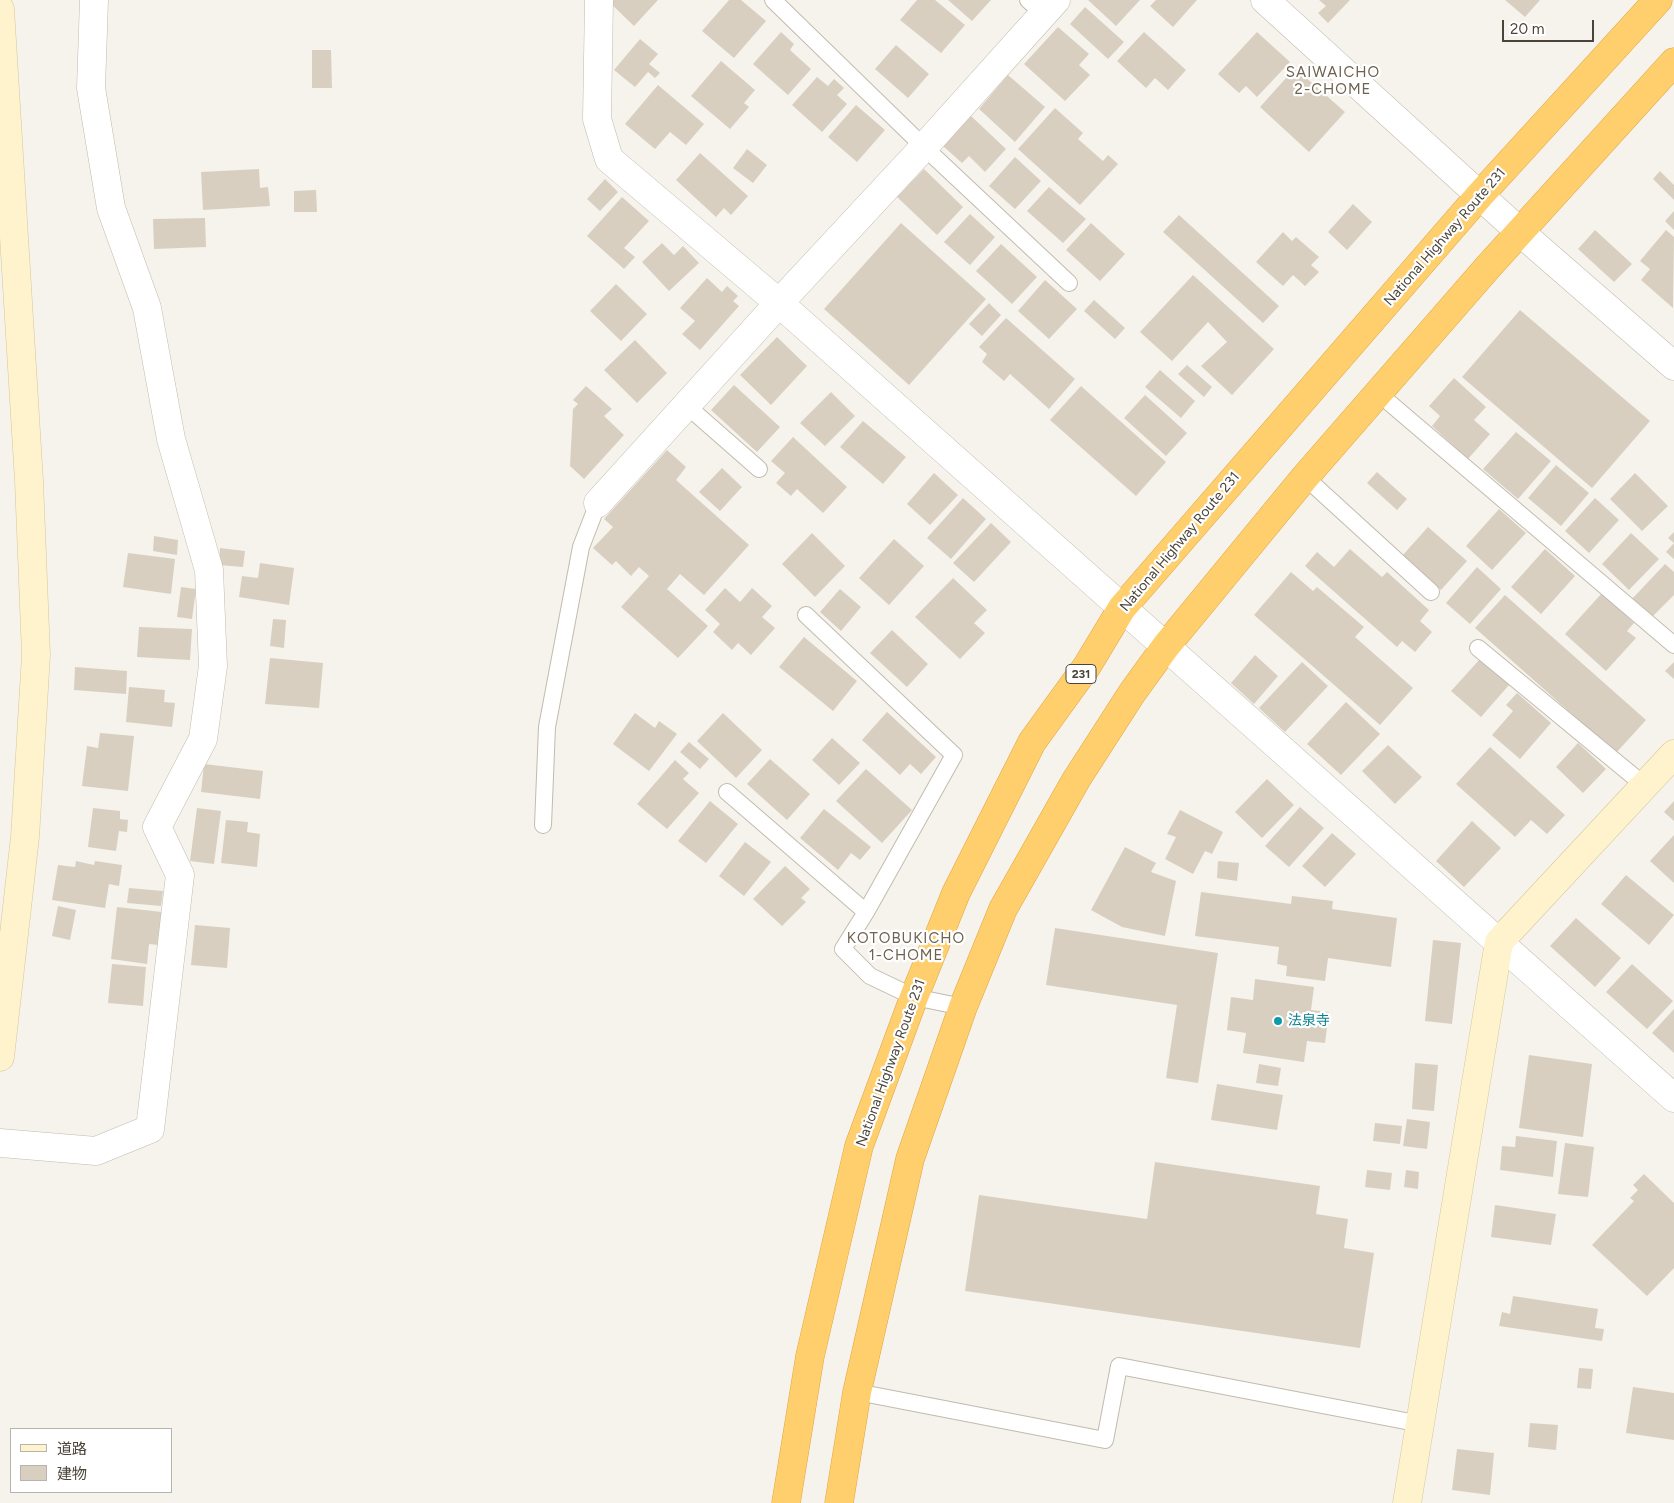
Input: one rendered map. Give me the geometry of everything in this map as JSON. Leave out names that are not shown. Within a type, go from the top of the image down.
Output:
[{"type":"highway","name":"National Highway Route 231","points":[[786,1503],[810,1356],[859,1146],[914,997],[956,893],[1032,742],[1087,666],[1122,608],[1480,195],[1658,0]]},
{"type":"highway","points":[[840,1503],[857,1392],[910,1159],[964,1007],[1003,909],[1076,780],[1166,646],[1305,477],[1520,232],[1674,62]]},
{"type":"street","points":[[0,1143],[96,1151],[150,1129],[180,875],[157,827],[203,739],[214,666],[209,570],[171,439],[147,308],[111,208],[91,88],[94,0]]},
{"type":"street","points":[[599,0],[597,119],[609,160],[779,303],[1674,1098]]},
{"type":"street","points":[[1265,0],[1520,232],[1674,366]]},
{"type":"street","points":[[598,502],[924,147],[1042,5]]},
{"type":"street","points":[[0,8],[29,481],[36,655],[24,837],[0,1057]]},
{"type":"street","points":[[1408,1503],[1499,942],[1674,754]]},
{"type":"lane","points":[[773,0],[924,147],[1069,283]]},
{"type":"lane","points":[[1378,393],[1674,645]]},
{"type":"lane","points":[[686,405],[759,469]]},
{"type":"lane","points":[[1305,477],[1431,592]]},
{"type":"lane","points":[[543,825],[547,727],[581,547],[598,502]]},
{"type":"lane","points":[[806,615],[954,755],[866,912],[843,949],[870,976],[914,997],[964,1007]]},
{"type":"lane","points":[[1478,648],[1644,785]]},
{"type":"lane","points":[[727,792],[866,912]]},
{"type":"lane","points":[[857,1392],[1105,1440],[1120,1366],[1420,1424]]},
{"type":"building","points":[[607,0],[658,0],[634,26]]},
{"type":"building","points":[[729,0],[741,0],[766,21],[734,58],[702,31]]},
{"type":"building","points":[[917,0],[935,0],[965,25],[941,53],[900,20]]},
{"type":"building","points":[[948,0],[991,0],[972,21]]},
{"type":"building","points":[[1088,0],[1140,0],[1116,26]]},
{"type":"building","points":[[1156,0],[1197,0],[1173,27],[1150,6]]},
{"type":"building","points":[[1319,0],[1350,0],[1328,23],[1318,13],[1326,6]]},
{"type":"building","points":[[1505,0],[1540,0],[1525,17]]},
{"type":"building","points":[[1085,7],[1124,42],[1108,59],[1070,24]]},
{"type":"building","points":[[1058,27],[1089,54],[1079,65],[1090,75],[1065,101],[1024,64]]},
{"type":"building","points":[[781,32],[794,44],[790,50],[811,69],[788,95],[753,64]]},
{"type":"building","points":[[1144,32],[1186,70],[1168,90],[1155,78],[1146,88],[1117,61]]},
{"type":"building","points":[[1257,32],[1290,62],[1257,97],[1246,86],[1239,93],[1218,74]]},
{"type":"building","points":[[640,39],[658,54],[649,64],[660,73],[655,78],[648,72],[635,87],[614,70]]},
{"type":"building","points":[[896,45],[929,74],[908,98],[875,69]]},
{"type":"building","points":[[312,50],[331,50],[332,88],[312,88]]},
{"type":"building","points":[[721,61],[755,90],[744,103],[749,107],[730,129],[691,96]]},
{"type":"building","points":[[1295,68],[1345,112],[1309,152],[1260,107]]},
{"type":"building","points":[[1008,75],[1045,107],[1015,142],[979,109]]},
{"type":"building","points":[[817,77],[828,86],[834,79],[844,88],[837,95],[847,104],[822,132],[792,105]]},
{"type":"building","points":[[658,85],[704,124],[686,145],[670,132],[655,149],[625,124]]},
{"type":"building","points":[[856,105],[885,130],[857,162],[828,137]]},
{"type":"building","points":[[1055,108],[1083,133],[1078,139],[1103,161],[1108,155],[1118,164],[1080,205],[1018,149]]},
{"type":"building","points":[[971,116],[1006,149],[985,172],[969,156],[962,163],[943,146]]},
{"type":"building","points":[[747,149],[767,165],[753,183],[733,168]]},
{"type":"building","points":[[700,153],[748,196],[731,215],[724,208],[716,217],[676,180]]},
{"type":"building","points":[[1015,157],[1041,181],[1015,209],[989,186]]},
{"type":"building","points":[[259,169],[260,188],[268,187],[270,206],[203,210],[201,172]]},
{"type":"building","points":[[924,169],[963,207],[937,235],[897,197]]},
{"type":"building","points":[[1660,171],[1674,185],[1674,200],[1653,179]]},
{"type":"building","points":[[605,179],[618,192],[600,211],[587,199]]},
{"type":"building","points":[[1049,187],[1086,219],[1063,243],[1027,211]]},
{"type":"building","points":[[316,190],[317,212],[294,212],[294,191]]},
{"type":"building","points":[[622,197],[649,221],[624,248],[635,257],[624,269],[587,236]]},
{"type":"building","points":[[1353,204],[1372,222],[1347,250],[1328,232]]},
{"type":"building","points":[[1674,211],[1674,230],[1665,221]]},
{"type":"building","points":[[970,214],[995,237],[970,265],[944,242]]},
{"type":"building","points":[[1179,215],[1279,306],[1263,323],[1163,232]]},
{"type":"building","points":[[205,218],[206,247],[154,249],[153,219]]},
{"type":"building","points":[[901,223],[986,299],[909,385],[824,309]]},
{"type":"building","points":[[1091,223],[1125,254],[1100,281],[1066,250]]},
{"type":"building","points":[[1595,230],[1632,264],[1614,282],[1578,249]]},
{"type":"building","points":[[1666,230],[1674,237],[1673,308],[1641,280],[1650,269],[1640,261]]},
{"type":"building","points":[[1283,232],[1292,241],[1296,237],[1319,257],[1311,265],[1319,272],[1305,286],[1293,275],[1283,286],[1256,262]]},
{"type":"building","points":[[662,243],[674,255],[683,246],[699,263],[669,291],[642,262]]},
{"type":"building","points":[[1001,244],[1037,277],[1012,304],[976,271]]},
{"type":"building","points":[[1193,275],[1274,349],[1232,395],[1201,366],[1227,342],[1208,322],[1172,361],[1140,332]]},
{"type":"building","points":[[707,278],[722,292],[727,286],[738,296],[733,301],[739,306],[700,350],[682,334],[695,321],[680,308]]},
{"type":"building","points":[[1045,280],[1077,309],[1049,339],[1018,311]]},
{"type":"building","points":[[616,284],[647,314],[621,341],[590,311]]},
{"type":"building","points":[[1094,300],[1125,328],[1115,339],[1084,311]]},
{"type":"building","points":[[989,303],[1001,315],[982,336],[969,324]]},
{"type":"building","points":[[1520,310],[1650,421],[1592,488],[1462,377]]},
{"type":"building","points":[[1006,318],[1075,379],[1049,409],[1010,374],[1004,381],[982,362],[987,354],[979,347]]},
{"type":"building","points":[[777,337],[807,366],[771,405],[740,375]]},
{"type":"building","points":[[635,340],[667,373],[637,403],[604,370]]},
{"type":"building","points":[[1187,365],[1212,387],[1204,397],[1178,374]]},
{"type":"building","points":[[1160,370],[1195,401],[1181,418],[1145,387]]},
{"type":"building","points":[[1454,378],[1486,407],[1474,420],[1490,434],[1468,459],[1432,426],[1440,416],[1429,406]]},
{"type":"building","points":[[734,385],[780,427],[757,452],[711,410]]},
{"type":"building","points":[[586,386],[612,409],[604,416],[624,435],[584,479],[570,466],[573,409],[578,404],[573,400]]},
{"type":"building","points":[[1081,386],[1166,462],[1136,496],[1050,420]]},
{"type":"building","points":[[831,392],[855,416],[825,446],[800,423]]},
{"type":"building","points":[[1145,395],[1187,433],[1166,456],[1124,418]]},
{"type":"building","points":[[863,421],[906,457],[883,484],[840,447]]},
{"type":"building","points":[[1516,432],[1551,461],[1518,499],[1483,469]]},
{"type":"building","points":[[793,437],[847,487],[823,513],[797,489],[791,496],[776,483],[785,473],[771,461]]},
{"type":"building","points":[[667,450],[686,467],[676,480],[749,545],[704,595],[680,574],[667,589],[708,626],[678,658],[621,607],[649,576],[639,567],[631,576],[616,561],[612,565],[593,548],[613,527],[604,519]]},
{"type":"building","points":[[1556,465],[1589,493],[1561,526],[1528,498]]},
{"type":"building","points":[[722,468],[742,487],[720,511],[699,492]]},
{"type":"building","points":[[1377,472],[1407,499],[1397,510],[1367,483]]},
{"type":"building","points":[[934,473],[958,495],[930,525],[907,504]]},
{"type":"building","points":[[1635,473],[1668,506],[1642,531],[1610,499]]},
{"type":"building","points":[[963,498],[986,519],[951,559],[927,538]]},
{"type":"building","points":[[1595,498],[1619,520],[1589,553],[1565,531]]},
{"type":"building","points":[[1499,509],[1526,533],[1492,570],[1466,546]]},
{"type":"building","points":[[991,523],[1011,542],[974,582],[953,563]]},
{"type":"building","points":[[1428,527],[1467,561],[1441,590],[1402,556]]},
{"type":"building","points":[[1674,532],[1674,543],[1668,538]]},
{"type":"building","points":[[812,533],[845,566],[815,597],[782,564]]},
{"type":"building","points":[[1631,533],[1659,559],[1629,590],[1602,564]]},
{"type":"building","points":[[154,536],[178,540],[177,555],[153,551]]},
{"type":"building","points":[[894,539],[924,566],[889,605],[859,578]]},
{"type":"building","points":[[1674,543],[1674,559],[1666,552]]},
{"type":"building","points":[[220,548],[245,551],[243,567],[219,565]]},
{"type":"building","points":[[1350,549],[1382,577],[1387,572],[1429,610],[1420,621],[1432,632],[1415,652],[1402,641],[1397,647],[1305,566],[1317,552],[1334,567]]},
{"type":"building","points":[[1545,549],[1575,576],[1541,614],[1511,587]]},
{"type":"building","points":[[128,553],[175,559],[171,594],[123,587]]},
{"type":"building","points":[[260,563],[294,568],[289,605],[239,597],[242,576],[258,578]]},
{"type":"building","points":[[1665,564],[1674,572],[1674,595],[1652,617],[1632,599]]},
{"type":"building","points":[[1477,567],[1501,589],[1470,624],[1446,603]]},
{"type":"building","points":[[1291,572],[1313,591],[1317,587],[1364,627],[1355,637],[1413,688],[1380,725],[1254,615]]},
{"type":"building","points":[[953,578],[987,610],[974,623],[985,633],[960,659],[915,617]]},
{"type":"building","points":[[181,587],[196,589],[192,619],[177,617]]},
{"type":"building","points":[[725,588],[740,602],[752,588],[772,606],[762,617],[775,628],[751,655],[738,643],[732,650],[713,632],[720,624],[705,610]]},
{"type":"building","points":[[840,589],[861,607],[841,631],[820,612]]},
{"type":"building","points":[[1602,593],[1634,623],[1627,631],[1636,638],[1606,671],[1565,634]]},
{"type":"building","points":[[1505,595],[1646,720],[1616,753],[1475,628]]},
{"type":"building","points":[[273,619],[286,620],[284,648],[270,646]]},
{"type":"building","points":[[139,627],[192,629],[190,660],[137,657]]},
{"type":"building","points":[[892,630],[928,664],[907,687],[870,653]]},
{"type":"building","points":[[804,637],[857,681],[833,711],[779,667]]},
{"type":"building","points":[[1255,655],[1278,676],[1254,704],[1231,683]]},
{"type":"building","points":[[270,658],[323,663],[319,708],[265,704]]},
{"type":"building","points":[[1480,659],[1509,685],[1481,717],[1451,691]]},
{"type":"building","points":[[1302,662],[1328,686],[1285,732],[1259,708]]},
{"type":"building","points":[[1674,662],[1674,679],[1665,671]]},
{"type":"building","points":[[75,667],[127,671],[126,694],[74,690]]},
{"type":"building","points":[[129,687],[165,690],[164,702],[175,703],[172,727],[126,722]]},
{"type":"building","points":[[1517,693],[1551,723],[1520,759],[1492,735],[1513,711],[1506,705]]},
{"type":"building","points":[[1346,702],[1380,734],[1341,775],[1307,744]]},
{"type":"building","points":[[887,712],[936,757],[921,774],[910,764],[900,775],[862,740]]},
{"type":"building","points":[[635,713],[655,728],[659,721],[677,734],[649,771],[613,744]]},
{"type":"building","points":[[723,713],[762,750],[736,778],[697,741]]},
{"type":"building","points":[[100,733],[134,736],[128,791],[82,786],[87,746],[98,748]]},
{"type":"building","points":[[832,738],[860,763],[839,785],[812,760]]},
{"type":"building","points":[[689,742],[709,759],[700,769],[680,752]]},
{"type":"building","points":[[1578,743],[1606,769],[1583,793],[1556,767]]},
{"type":"building","points":[[1388,745],[1422,777],[1395,804],[1362,771]]},
{"type":"building","points":[[1490,747],[1565,815],[1547,834],[1531,820],[1515,837],[1456,784]]},
{"type":"building","points":[[770,759],[810,794],[787,820],[747,784]]},
{"type":"building","points":[[675,760],[689,773],[683,779],[699,793],[667,829],[637,804]]},
{"type":"building","points":[[204,764],[263,771],[260,799],[201,792]]},
{"type":"building","points":[[866,769],[912,810],[882,843],[836,801]]},
{"type":"building","points":[[1267,779],[1294,805],[1262,838],[1235,812]]},
{"type":"building","points":[[710,801],[738,824],[706,863],[678,841]]},
{"type":"building","points":[[1674,801],[1674,821],[1664,812]]},
{"type":"building","points":[[1300,807],[1324,828],[1289,867],[1265,846]]},
{"type":"building","points":[[93,808],[120,811],[120,819],[128,820],[127,832],[119,831],[116,851],[88,847]]},
{"type":"building","points":[[197,808],[221,811],[214,864],[190,861]]},
{"type":"building","points":[[824,809],[871,847],[860,860],[851,853],[838,870],[800,838]]},
{"type":"building","points":[[1180,810],[1223,832],[1212,854],[1205,851],[1193,874],[1165,859],[1176,837],[1167,834]]},
{"type":"building","points":[[226,820],[248,822],[247,832],[260,834],[257,867],[221,863]]},
{"type":"building","points":[[1472,821],[1501,848],[1464,887],[1436,861]]},
{"type":"building","points":[[1332,833],[1356,854],[1325,887],[1302,866]]},
{"type":"building","points":[[1674,835],[1674,883],[1650,861]]},
{"type":"building","points":[[745,842],[771,862],[744,896],[719,876]]},
{"type":"building","points":[[1125,847],[1156,863],[1151,872],[1176,881],[1165,936],[1122,927],[1091,910]]},
{"type":"building","points":[[76,861],[94,865],[95,861],[122,865],[119,886],[109,884],[105,908],[52,900],[58,865],[75,867]]},
{"type":"building","points":[[1218,861],[1239,863],[1237,881],[1217,878]]},
{"type":"building","points":[[785,866],[810,889],[801,898],[806,902],[782,926],[753,899]]},
{"type":"building","points":[[1626,875],[1674,915],[1649,945],[1601,904]]},
{"type":"building","points":[[129,888],[163,891],[161,906],[127,903]]},
{"type":"building","points":[[1201,892],[1291,904],[1292,896],[1333,901],[1332,909],[1397,918],[1391,967],[1328,958],[1325,981],[1286,976],[1287,966],[1277,964],[1279,947],[1195,936]]},
{"type":"building","points":[[58,906],[76,910],[70,940],[52,936]]},
{"type":"building","points":[[117,907],[162,912],[158,945],[149,944],[147,964],[111,959]]},
{"type":"building","points":[[1576,918],[1621,958],[1595,987],[1550,946]]},
{"type":"building","points":[[195,925],[230,928],[227,968],[191,965]]},
{"type":"building","points":[[1055,928],[1218,953],[1198,1083],[1166,1078],[1177,1005],[1046,985]]},
{"type":"building","points":[[1433,940],[1461,943],[1452,1024],[1425,1021]]},
{"type":"building","points":[[112,964],[146,967],[143,1006],[108,1003]]},
{"type":"building","points":[[1632,964],[1673,1001],[1647,1029],[1606,992]]},
{"type":"building","name":"法泉寺","points":[[1255,979],[1314,987],[1311,1010],[1329,1012],[1325,1043],[1307,1041],[1304,1062],[1243,1053],[1246,1033],[1227,1030],[1231,997],[1253,1000]]},
{"type":"building","points":[[1674,1009],[1674,1053],[1652,1033]]},
{"type":"building","points":[[1529,1055],[1592,1064],[1583,1137],[1519,1128]]},
{"type":"building","points":[[1415,1063],[1438,1065],[1434,1111],[1412,1109]]},
{"type":"building","points":[[1259,1064],[1281,1068],[1278,1086],[1256,1083]]},
{"type":"building","points":[[1217,1084],[1283,1095],[1277,1130],[1211,1120]]},
{"type":"building","points":[[1407,1119],[1430,1122],[1427,1149],[1403,1146]]},
{"type":"building","points":[[1375,1123],[1402,1126],[1400,1144],[1373,1141]]},
{"type":"building","points":[[1516,1136],[1557,1141],[1553,1177],[1500,1170],[1502,1146],[1515,1147]]},
{"type":"building","points":[[1565,1143],[1594,1147],[1588,1197],[1558,1194]]},
{"type":"building","points":[[1155,1162],[1320,1186],[1316,1214],[1348,1219],[1344,1248],[1374,1253],[1360,1348],[965,1291],[979,1195],[1147,1219]]},
{"type":"building","points":[[1367,1170],[1392,1173],[1390,1190],[1365,1187]]},
{"type":"building","points":[[1406,1170],[1419,1172],[1418,1189],[1404,1187]]},
{"type":"building","points":[[1644,1174],[1674,1203],[1674,1268],[1647,1296],[1592,1245],[1634,1201],[1630,1198],[1638,1190],[1633,1185]]},
{"type":"building","points":[[1495,1205],[1556,1214],[1551,1245],[1491,1237]]},
{"type":"building","points":[[1513,1296],[1598,1309],[1595,1328],[1604,1329],[1602,1341],[1499,1326],[1502,1312],[1510,1314]]},
{"type":"building","points":[[1579,1368],[1593,1369],[1591,1389],[1577,1388]]},
{"type":"building","points":[[1633,1387],[1674,1393],[1674,1440],[1626,1433]]},
{"type":"building","points":[[1530,1423],[1558,1425],[1556,1450],[1528,1447]]},
{"type":"building","points":[[1457,1449],[1494,1453],[1490,1495],[1452,1490]]},
{"type":"place","name":"法泉寺","points":[[1278,1021]]},
{"type":"district","name":"SAIWAICHO 2-CHOME","points":[[1333,82]]},
{"type":"district","name":"KOTOBUKICHO 1-CHOME","points":[[906,948]]}]
